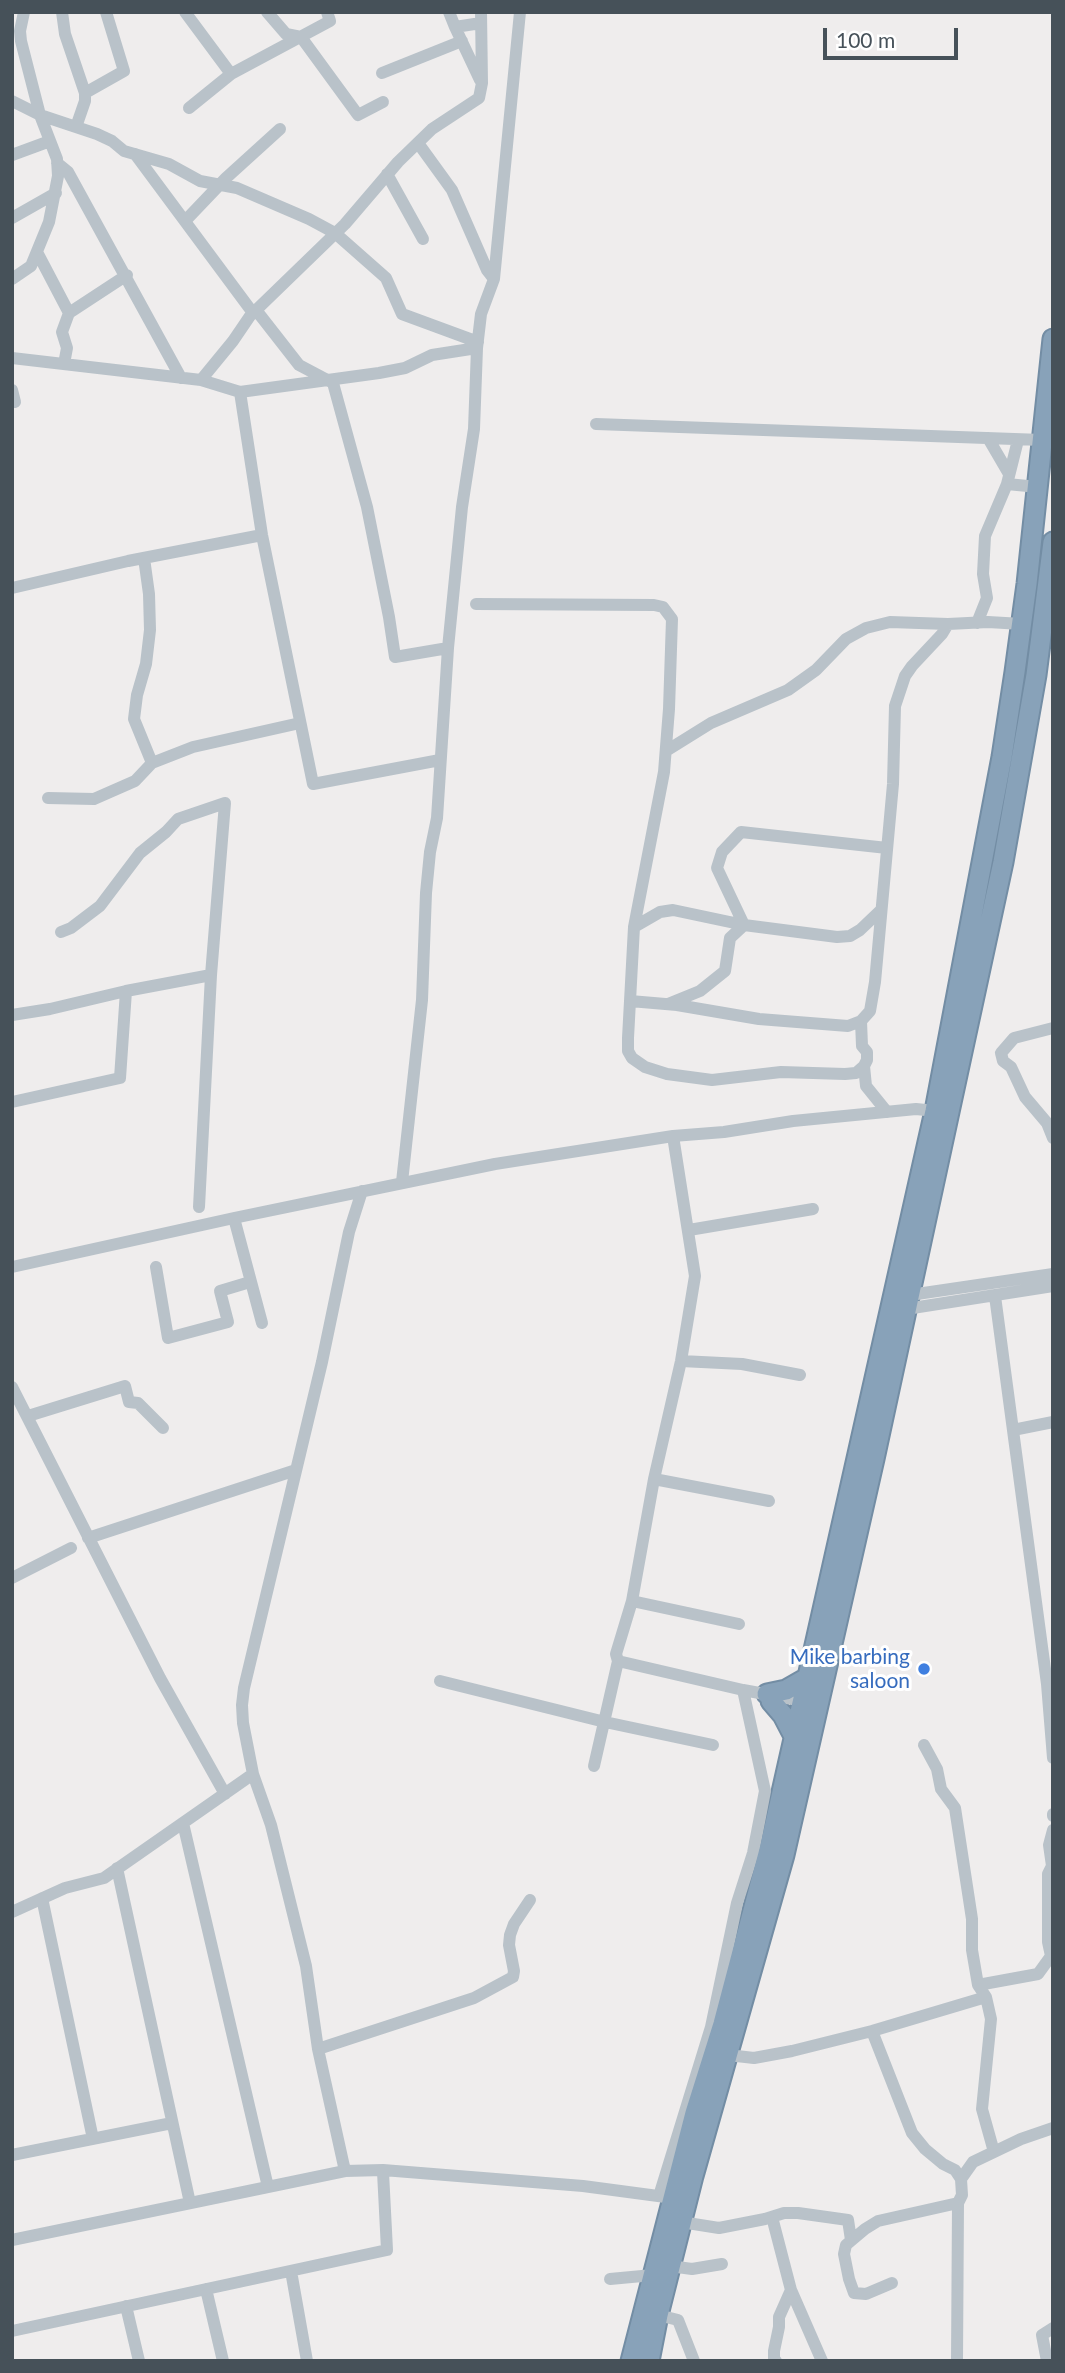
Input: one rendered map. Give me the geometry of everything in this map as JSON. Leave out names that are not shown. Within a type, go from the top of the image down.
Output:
[{"type":"highway","points":[[649,2361],[658,2315],[666,2197],[723,2024],[769,1850],[795,1738],[809,1706],[807,1678],[935,1111],[1002,757],[1042,491],[1042,440],[1053,339]]},
{"type":"highway","points":[[631,2361],[681,2222],[784,1855],[809,1706],[908,1302],[1006,849],[1030,712],[1053,542]]},
{"type":"highway","points":[[758,1694],[786,1689],[807,1678]]},
{"type":"highway","points":[[758,1694],[783,1715],[795,1738]]},
{"type":"street","points":[[12,279],[31,266],[49,222],[56,193],[57,163],[40,115],[21,41],[24,12]]},
{"type":"street","points":[[62,12],[65,34],[85,93],[76,127]]},
{"type":"street","points":[[85,93],[124,71],[106,12]]},
{"type":"street","points":[[185,12],[231,74]]},
{"type":"street","points":[[267,12],[286,34],[301,37],[358,115],[383,102]]},
{"type":"street","points":[[189,108],[231,74],[330,21],[327,12]]},
{"type":"street","points":[[449,12],[482,84]]},
{"type":"street","points":[[402,1182],[422,1000],[426,893],[437,818],[448,648],[462,507],[474,429],[481,314],[494,279],[520,12]]},
{"type":"street","points":[[201,380],[254,312],[335,233],[387,174],[432,129],[479,98],[482,84],[481,18],[455,27]]},
{"type":"street","points":[[382,73],[461,41]]},
{"type":"street","points":[[12,101],[40,115],[97,134],[113,141],[124,150],[169,164],[200,181],[237,188],[309,219],[335,233],[386,278],[402,314],[478,345]]},
{"type":"street","points":[[185,221],[280,130]]},
{"type":"street","points":[[12,155],[50,141]]},
{"type":"street","points":[[418,143],[452,190],[487,270],[494,279]]},
{"type":"street","points":[[135,154],[254,312],[299,365],[333,383],[367,507],[395,657],[448,648]]},
{"type":"street","points":[[57,163],[68,172],[181,377]]},
{"type":"street","points":[[387,174],[423,239]]},
{"type":"street","points":[[12,218],[56,193]]},
{"type":"street","points":[[37,252],[69,313]]},
{"type":"street","points":[[64,364],[66,348],[62,332],[69,313],[127,275]]},
{"type":"street","points":[[12,358],[181,377],[240,392],[405,368],[432,355],[478,345]]},
{"type":"street","points":[[240,392],[262,535],[313,784],[439,760]]},
{"type":"street","points":[[596,424],[1042,440]]},
{"type":"street","points":[[988,438],[1008,479],[1042,491]]},
{"type":"street","points":[[977,622],[987,598],[983,574],[985,536],[1008,479],[1018,440]]},
{"type":"street","points":[[12,588],[262,535]]},
{"type":"street","points":[[144,558],[150,629],[146,664],[137,695],[134,719],[152,763]]},
{"type":"street","points":[[476,604],[654,605],[663,607],[672,619],[663,779],[634,927],[628,1051],[632,1058],[645,1067],[667,1074],[712,1080],[781,1072],[856,1073],[867,1060],[867,1052],[862,1046],[861,1021]]},
{"type":"street","points":[[666,751],[711,723],[795,685],[816,670],[846,639],[856,633],[890,622],[1022,624]]},
{"type":"street","points":[[630,1001],[667,1004],[758,1019],[848,1026],[861,1021],[870,1011],[893,784],[894,714],[897,697],[912,666],[948,624]]},
{"type":"street","points":[[48,798],[94,799],[135,781],[152,763],[192,747],[300,723]]},
{"type":"street","points":[[61,932],[71,928],[100,906],[140,853],[166,832],[178,818],[225,803],[211,975],[199,1207]]},
{"type":"street","points":[[744,925],[717,868],[722,852],[741,832],[887,848]]},
{"type":"street","points":[[634,927],[660,912],[673,910],[744,925],[837,937],[850,936],[860,930],[881,910]]},
{"type":"street","points":[[667,1004],[700,991],[725,971],[730,938],[744,925]]},
{"type":"street","points":[[12,1015],[211,975]]},
{"type":"street","points":[[12,1102],[120,1078],[126,991]]},
{"type":"street","points":[[1053,1028],[1014,1038],[1001,1053],[1025,1097],[1047,1123],[1053,1138]]},
{"type":"street","points":[[863,1066],[866,1086],[887,1112]]},
{"type":"street","points":[[12,1267],[495,1164],[673,1136],[724,1132],[793,1121],[916,1109],[935,1111]]},
{"type":"street","points":[[594,1766],[618,1661],[616,1654],[632,1601],[654,1479],[681,1361],[695,1276],[673,1136]]},
{"type":"street","points":[[345,2171],[318,2049],[306,1966],[271,1825],[253,1774],[242,1705],[252,1651],[322,1362],[349,1232],[362,1191]]},
{"type":"street","points":[[689,1230],[813,1209]]},
{"type":"street","points":[[234,1218],[262,1323]]},
{"type":"street","points":[[156,1267],[168,1338],[228,1322],[220,1291],[250,1282]]},
{"type":"street","points":[[908,1302],[1053,1274]]},
{"type":"street","points":[[908,1302],[995,1296],[1053,1286]]},
{"type":"street","points":[[995,1296],[1047,1684],[1053,1758]]},
{"type":"street","points":[[681,1361],[742,1364],[800,1375]]},
{"type":"street","points":[[28,1416],[125,1386],[130,1402],[138,1403],[163,1428]]},
{"type":"street","points":[[13,1389],[160,1678],[225,1794]]},
{"type":"street","points":[[1013,1430],[1053,1422]]},
{"type":"street","points":[[88,1538],[296,1470]]},
{"type":"street","points":[[654,1479],[769,1501]]},
{"type":"street","points":[[12,1578],[71,1549]]},
{"type":"street","points":[[632,1601],[738,1624]]},
{"type":"street","points":[[618,1661],[809,1706]]},
{"type":"street","points":[[440,1681],[605,1722],[713,1745]]},
{"type":"street","points":[[12,2240],[345,2171],[583,2186],[666,2197],[711,2027],[737,1903],[753,1853],[765,1791],[758,1694]]},
{"type":"street","points":[[924,1745],[937,1769],[942,1788],[955,1808],[972,1919],[972,1950],[978,1985],[986,1997],[991,2020],[982,2109],[995,2152]]},
{"type":"street","points":[[12,1912],[65,1888],[104,1878],[253,1774]]},
{"type":"street","points":[[183,1823],[268,2187]]},
{"type":"street","points":[[978,1985],[1038,1974],[1051,1956],[1048,1874],[1052,1866],[1049,1845],[1053,1830]]},
{"type":"street","points":[[117,1868],[190,2203]]},
{"type":"street","points":[[42,1898],[93,2139]]},
{"type":"street","points":[[318,2049],[474,1997],[513,1977],[510,1935],[530,1900]]},
{"type":"street","points":[[728,2055],[754,2058],[769,2056],[872,2031],[986,1997]]},
{"type":"street","points":[[872,2031],[912,2133],[925,2149],[955,2170],[961,2179],[962,2195],[958,2203],[957,2361]]},
{"type":"street","points":[[12,2155],[172,2123]]},
{"type":"street","points":[[961,2179],[973,2162],[1021,2139],[1053,2128]]},
{"type":"street","points":[[12,2331],[387,2250],[383,2172]]},
{"type":"street","points":[[884,2286],[866,2294],[854,2293],[849,2279],[846,2245],[878,2221],[958,2203]]},
{"type":"street","points":[[681,2222],[719,2228],[784,2213],[798,2213],[848,2220],[851,2240]]},
{"type":"street","points":[[772,2217],[791,2290],[822,2361]]},
{"type":"street","points":[[610,2279],[722,2264]]},
{"type":"street","points":[[291,2271],[307,2361]]},
{"type":"street","points":[[206,2289],[223,2361]]},
{"type":"street","points":[[772,2360],[781,2309],[791,2290]]},
{"type":"street","points":[[126,2306],[139,2361]]},
{"type":"street","points":[[658,2315],[678,2320],[694,2361]]},
{"type":"street","points":[[1047,2361],[1042,2334],[1053,2328]]},
{"type":"place","name":"Mike barbing saloon","points":[[924,1669]]}]
